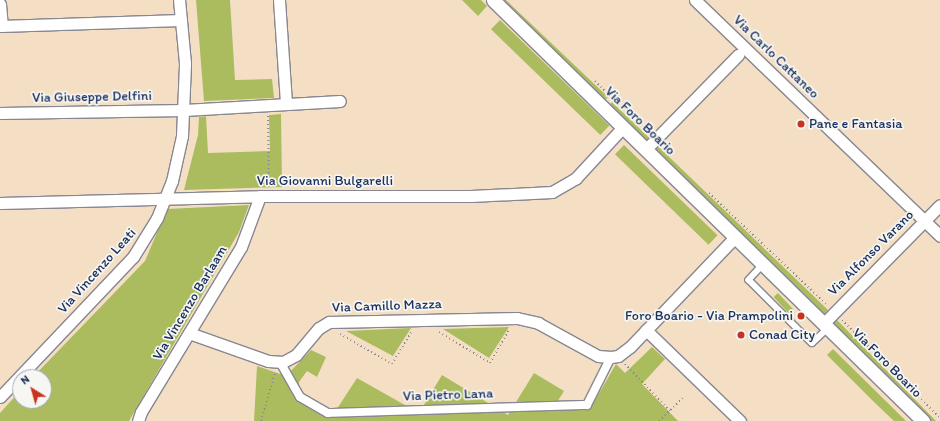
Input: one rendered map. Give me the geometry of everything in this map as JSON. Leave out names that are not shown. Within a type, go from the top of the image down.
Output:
[{"type":"street","name":"Via Vincenzo Leati","points":[[0,397],[133,257],[147,239],[165,199],[180,150],[184,110],[179,0]]},
{"type":"street","points":[[279,0],[286,104]]},
{"type":"street","name":"Via Foro Boario","points":[[493,0],[765,264],[923,421]]},
{"type":"street","name":"Via Carlo Cattaneo","points":[[695,0],[742,52],[940,236]]},
{"type":"street","points":[[0,4],[1,26],[181,20]]},
{"type":"street","points":[[646,149],[742,52]]},
{"type":"street","name":"Via Giuseppe Delfini","points":[[0,113],[184,110],[340,101]]},
{"type":"street","name":"Via Giovanni Bulgarelli","points":[[0,204],[264,196],[471,196],[552,192],[576,178],[624,127]]},
{"type":"street","name":"Via Vincenzo Barlaam","points":[[138,421],[241,247],[264,196]]},
{"type":"street","name":"Via Alfonso Varano","points":[[826,325],[834,312],[939,208]]},
{"type":"street","name":"Via Pietro Lana","points":[[279,362],[300,397],[328,413],[587,405],[614,356],[646,330],[736,236]]},
{"type":"street","name":"Via Camillo Mazza","points":[[279,362],[296,355],[323,324],[336,321],[419,319],[517,318],[538,323],[598,356],[614,356]]},
{"type":"street","points":[[646,330],[740,421]]},
{"type":"street","points":[[189,333],[279,362]]},
{"type":"lane","points":[[765,264],[749,280],[812,343],[826,325]]},
{"type":"path","points":[[594,79],[616,101]]},
{"type":"path","points":[[264,196],[267,105]]},
{"type":"path","points":[[707,190],[834,312],[940,418]]},
{"type":"path","points":[[438,331],[490,363],[517,318]]},
{"type":"path","points":[[323,324],[392,364],[419,319]]},
{"type":"path","points":[[614,356],[670,411]]},
{"type":"path","points":[[261,421],[279,362]]},
{"type":"path","points":[[659,421],[684,397]]},
{"type":"green space","points":[[196,0],[230,0],[235,80],[272,79],[274,98],[204,101]]},
{"type":"green space","points":[[462,0],[481,0],[487,6],[478,16]]},
{"type":"green space","points":[[496,0],[506,0],[608,97],[603,103]]},
{"type":"green space","points":[[500,20],[609,126],[600,135],[491,29]]},
{"type":"green space","points":[[612,102],[828,310],[823,316],[608,107]]},
{"type":"green space","points":[[281,114],[282,187],[184,190],[198,135],[199,117],[206,116],[208,153],[270,151],[269,115]]},
{"type":"green space","points":[[624,145],[718,235],[708,245],[615,154]]},
{"type":"green space","points":[[249,205],[239,232],[129,421],[0,421],[0,413],[12,400],[12,409],[52,409],[52,369],[41,369],[145,261],[167,209]]},
{"type":"green space","points":[[778,293],[793,309],[789,313],[774,297]]},
{"type":"green space","points":[[834,317],[936,421],[930,421],[831,323]]},
{"type":"green space","points":[[509,327],[489,358],[443,329]]},
{"type":"green space","points":[[411,328],[393,356],[346,331],[347,331]]},
{"type":"green space","points":[[652,347],[665,359],[642,384],[678,421],[254,421],[257,366],[286,376],[311,350],[326,357],[317,377],[307,371],[299,382],[299,392],[333,415],[357,378],[419,413],[442,375],[508,415],[534,373],[564,391],[556,404],[559,410],[591,407],[616,364],[625,373]]},
{"type":"green space","points":[[833,349],[906,421],[894,421],[875,403],[827,355]]},
{"type":"place","name":"Pane e Fantasia","points":[[801,124]]},
{"type":"place","name":"Foro Boario - Via Prampolini","points":[[801,316]]},
{"type":"place","name":"Conad City","points":[[741,335]]}]
